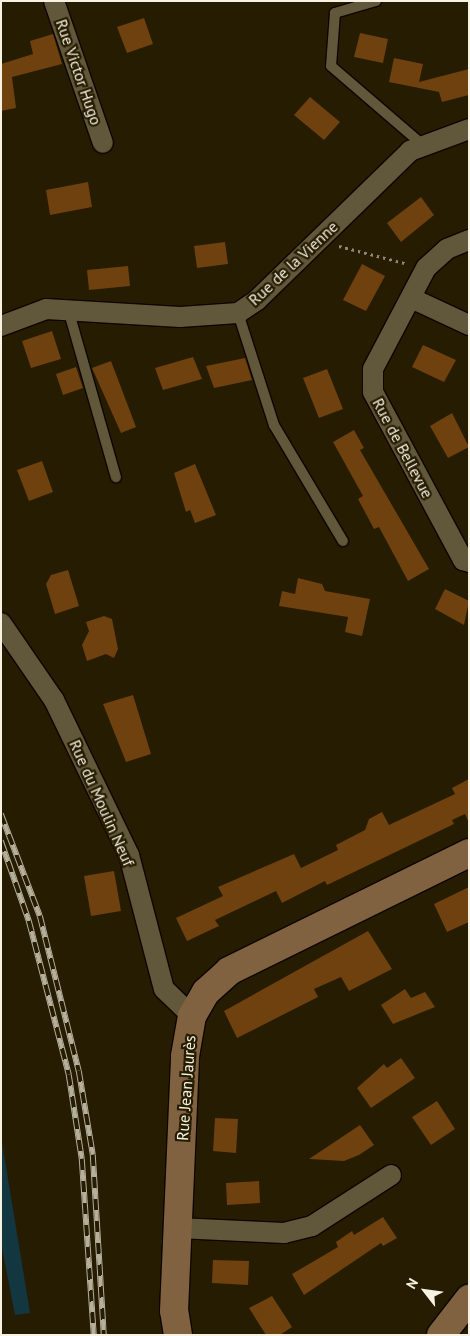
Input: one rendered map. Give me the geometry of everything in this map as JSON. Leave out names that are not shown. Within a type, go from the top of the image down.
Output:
[{"type":"street","name":"Rue Victor Hugo","points":[[54,1],[103,143]]},
{"type":"street","name":"Rue de la Vienne","points":[[1,326],[46,309],[67,308],[180,317],[238,313],[318,240],[410,151],[469,128]]},
{"type":"street","name":"Rue de Bellevue","points":[[469,240],[447,249],[426,268],[373,369],[374,392],[463,560],[469,562]]},
{"type":"street","points":[[411,298],[469,325]]},
{"type":"street","name":"Rue du Moulin Neuf","points":[[1,623],[62,717],[129,856],[164,989],[192,1016]]},
{"type":"street","name":"Rue Jean Jaurès","points":[[178,1335],[174,1311],[185,1056],[192,1016],[206,992],[229,971],[469,853]]},
{"type":"street","points":[[178,1228],[284,1233],[312,1226],[390,1175]]},
{"type":"street","points":[[441,1335],[469,1299]]},
{"type":"lane","points":[[376,1],[335,12],[331,66],[424,146]]},
{"type":"lane","points":[[67,308],[116,478]]},
{"type":"lane","points":[[238,313],[274,425],[343,541]]},
{"type":"path","points":[[318,240],[426,268]]},
{"type":"water","points":[[1,1136],[30,1313],[15,1315],[1,1243]]},
{"type":"building","points":[[144,18],[153,44],[127,53],[117,27]]},
{"type":"building","points":[[360,33],[388,39],[383,63],[354,57]]},
{"type":"building","points":[[53,34],[62,64],[12,77],[16,108],[1,111],[1,64],[33,54],[30,41]]},
{"type":"building","points":[[394,58],[423,64],[419,82],[469,69],[469,95],[442,102],[439,92],[389,82]]},
{"type":"building","points":[[310,97],[340,122],[324,140],[294,115]]},
{"type":"building","points":[[88,182],[92,207],[50,215],[46,190]]},
{"type":"building","points":[[421,197],[434,215],[401,242],[387,223]]},
{"type":"building","points":[[225,242],[228,264],[197,268],[194,246]]},
{"type":"building","points":[[362,264],[385,276],[366,311],[343,300]]},
{"type":"building","points":[[128,266],[130,286],[89,290],[87,270]]},
{"type":"building","points":[[52,331],[61,359],[31,368],[22,341]]},
{"type":"building","points":[[423,345],[456,360],[444,382],[412,367]]},
{"type":"building","points":[[193,357],[202,379],[163,390],[155,368]]},
{"type":"building","points":[[245,358],[252,380],[214,388],[206,366]]},
{"type":"building","points":[[111,361],[136,427],[121,433],[92,368]]},
{"type":"building","points":[[76,367],[83,388],[63,395],[56,374]]},
{"type":"building","points":[[327,369],[343,409],[319,418],[303,378]]},
{"type":"building","points":[[452,413],[469,447],[448,458],[430,426]]},
{"type":"building","points":[[354,430],[364,448],[360,450],[429,569],[408,581],[379,527],[374,529],[358,499],[363,496],[333,442]]},
{"type":"building","points":[[42,461],[53,492],[29,501],[17,470]]},
{"type":"building","points":[[195,464],[216,515],[195,523],[190,510],[186,512],[174,473]]},
{"type":"building","points":[[68,570],[79,606],[55,614],[46,584],[51,575]]},
{"type":"building","points":[[298,578],[322,584],[325,591],[370,599],[362,636],[345,632],[348,617],[279,606],[282,591],[295,594]]},
{"type":"building","points":[[445,589],[469,601],[464,625],[435,609]]},
{"type":"building","points":[[104,616],[112,619],[118,649],[114,658],[106,654],[87,661],[82,645],[89,631],[86,622]]},
{"type":"building","points":[[133,695],[151,754],[126,762],[103,704]]},
{"type":"building","points":[[469,779],[469,823],[465,814],[452,820],[454,824],[327,885],[325,881],[282,903],[276,891],[215,920],[219,926],[187,941],[176,918],[223,896],[218,887],[294,854],[301,868],[338,850],[336,845],[365,830],[369,819],[382,812],[389,825],[455,794],[452,788]]},
{"type":"building","points":[[114,871],[121,911],[91,916],[84,876]]},
{"type":"building","points":[[469,887],[469,922],[447,932],[434,904]]},
{"type":"building","points":[[368,931],[392,969],[349,991],[341,977],[314,989],[318,997],[237,1038],[224,1011]]},
{"type":"building","points":[[405,989],[411,998],[425,992],[435,1007],[393,1024],[381,1005]]},
{"type":"building","points":[[401,1058],[415,1078],[371,1108],[357,1088],[384,1064],[387,1068]]},
{"type":"building","points":[[437,1101],[455,1129],[431,1145],[412,1117]]},
{"type":"building","points":[[215,1118],[238,1119],[236,1153],[213,1151]]},
{"type":"building","points":[[360,1125],[374,1145],[359,1155],[344,1161],[309,1159]]},
{"type":"building","points":[[259,1181],[260,1203],[227,1205],[226,1183]]},
{"type":"building","points":[[383,1217],[397,1238],[383,1246],[381,1243],[304,1295],[292,1274],[338,1247],[336,1242],[352,1231],[354,1235]]},
{"type":"building","points":[[213,1260],[249,1261],[248,1285],[212,1283]]},
{"type":"building","points":[[272,1296],[292,1327],[280,1335],[266,1335],[249,1308]]},
{"type":"railway","points":[[1,814],[40,916],[79,1071],[93,1155],[104,1335]]},
{"type":"railway","points":[[1,841],[29,921],[69,1075],[82,1159],[94,1335]]}]
